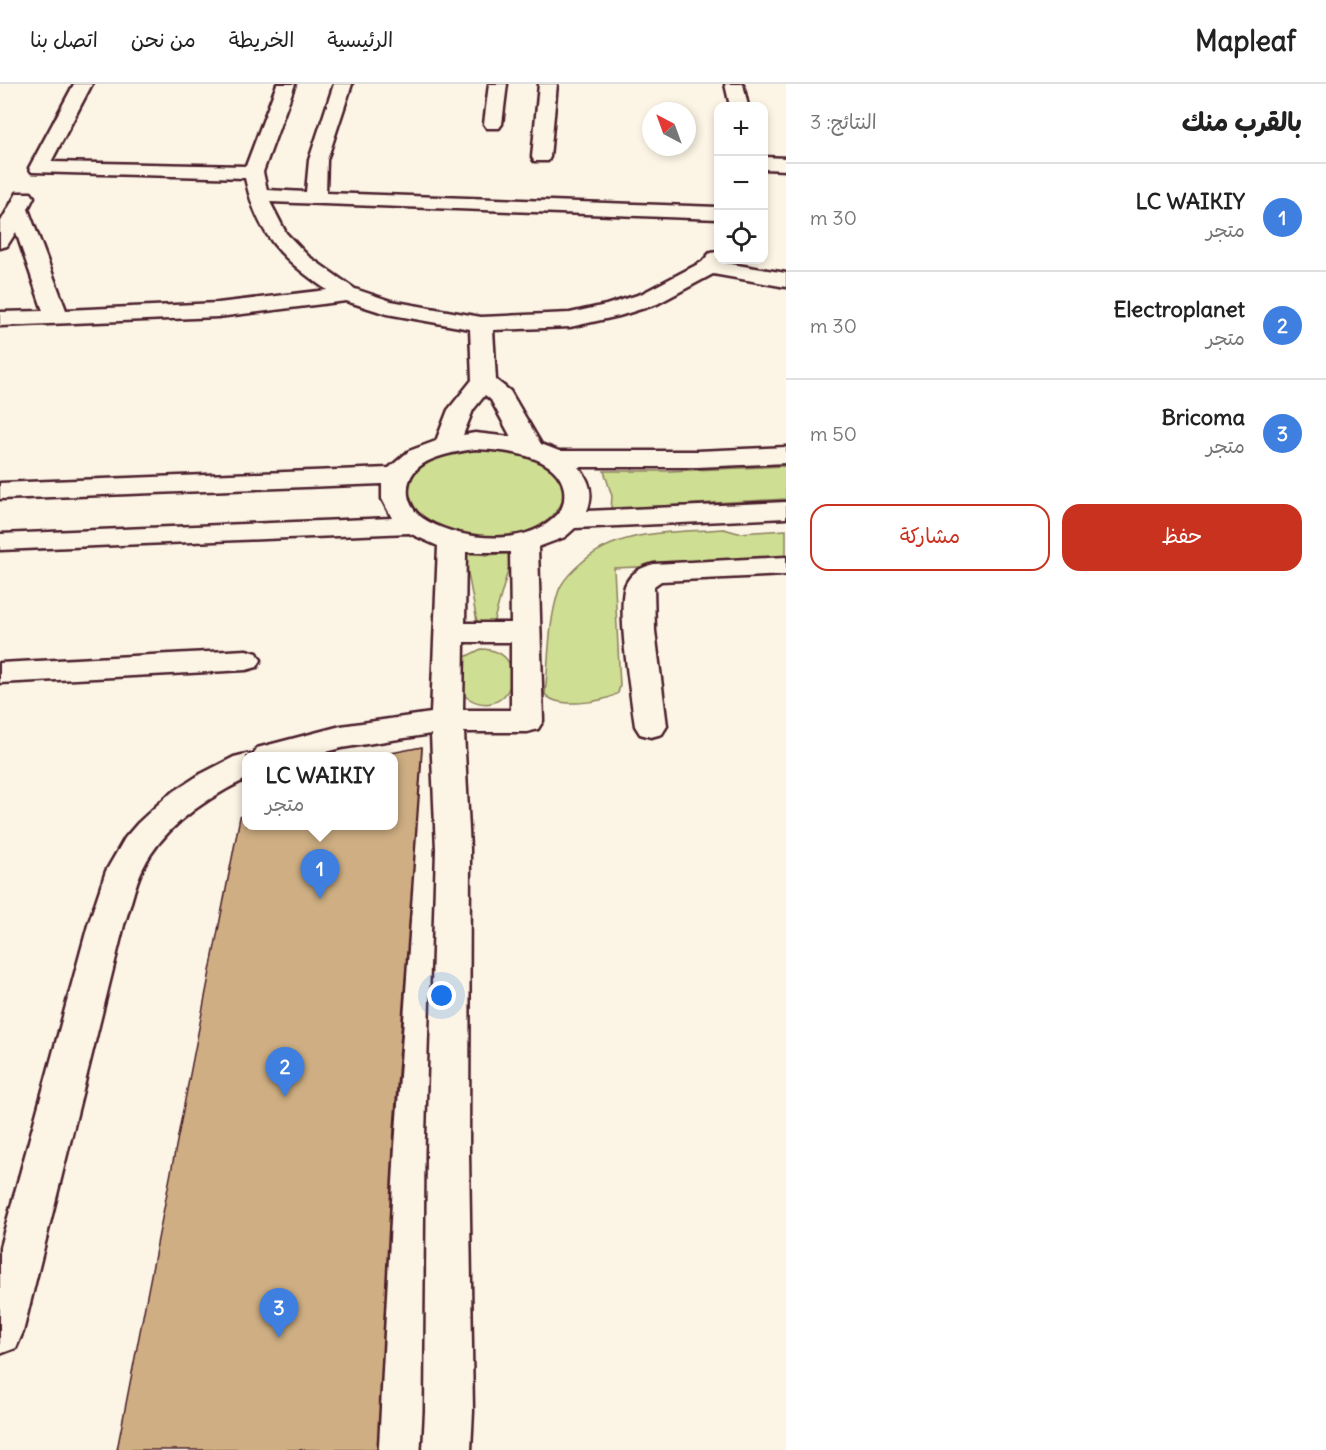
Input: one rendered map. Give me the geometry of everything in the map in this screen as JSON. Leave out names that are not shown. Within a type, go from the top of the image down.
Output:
[{"type":"street","points":[[0,242],[83,84]]},
{"type":"street","points":[[286,84],[253,172],[258,196],[277,236],[300,261],[347,294],[387,307],[481,324],[570,320],[611,311],[649,299],[714,263]]},
{"type":"street","points":[[316,198],[318,160],[343,84]]},
{"type":"street","points":[[494,124],[498,84]]},
{"type":"street","points":[[541,157],[548,84]]},
{"type":"street","points":[[734,84],[738,102]]},
{"type":"street","points":[[768,163],[786,164]]},
{"type":"street","points":[[39,168],[253,172]]},
{"type":"street","points":[[258,196],[714,213]]},
{"type":"street","points":[[18,209],[57,318]]},
{"type":"street","points":[[718,264],[786,280]]},
{"type":"street","points":[[0,319],[213,312],[267,307],[347,294]]},
{"type":"street","points":[[481,324],[484,382],[501,396],[543,454],[574,478],[579,499],[568,520],[550,533],[524,542],[488,546],[452,542],[414,525],[398,510],[392,493],[397,476],[416,457],[448,445],[475,441],[504,443],[543,454],[697,459],[786,455]]},
{"type":"street","points":[[448,445],[460,411],[473,391],[484,382]]},
{"type":"street","points":[[0,490],[397,476]]},
{"type":"street","points":[[568,520],[786,510]]},
{"type":"street","points":[[0,542],[414,525]]},
{"type":"street","points":[[447,1450],[448,1152],[453,849],[447,721],[452,542]]},
{"type":"street","points":[[284,752],[341,737],[447,721],[527,720],[524,542]]},
{"type":"street","points":[[651,726],[639,609],[640,585],[654,573],[786,566]]},
{"type":"street","points":[[449,633],[524,632]]},
{"type":"street","points":[[0,673],[246,660]]},
{"type":"street","points":[[0,1332],[106,925],[127,864],[155,826],[187,797],[212,781],[242,767]]},
{"type":"green space","points":[[478,450],[524,455],[554,471],[561,482],[565,498],[555,513],[548,520],[524,533],[483,538],[456,533],[429,524],[412,512],[408,505],[407,493],[413,476],[419,468],[437,458]]},
{"type":"green space","points":[[786,466],[786,499],[611,509],[612,496],[604,471],[669,471]]},
{"type":"green space","points":[[724,529],[738,533],[786,530],[786,561],[614,568],[620,686],[618,693],[592,702],[580,703],[559,702],[545,694],[551,630],[558,593],[567,577],[577,567],[595,552],[630,538],[667,532]]},
{"type":"green space","points":[[464,552],[487,555],[513,553],[492,627],[478,627]]},
{"type":"green space","points":[[481,649],[498,653],[508,662],[512,673],[510,686],[503,696],[493,703],[479,703],[462,694],[460,670],[465,657]]},
{"type":"building","points":[[422,747],[394,1129],[377,1450],[117,1450],[240,817],[242,816],[242,830],[398,830],[396,752]]},
{"type":"place","name":"LC WAIKIY","points":[[320,899]]},
{"type":"place","name":"Electroplanet","points":[[285,1097]]},
{"type":"place","name":"Bricoma","points":[[279,1338]]}]
